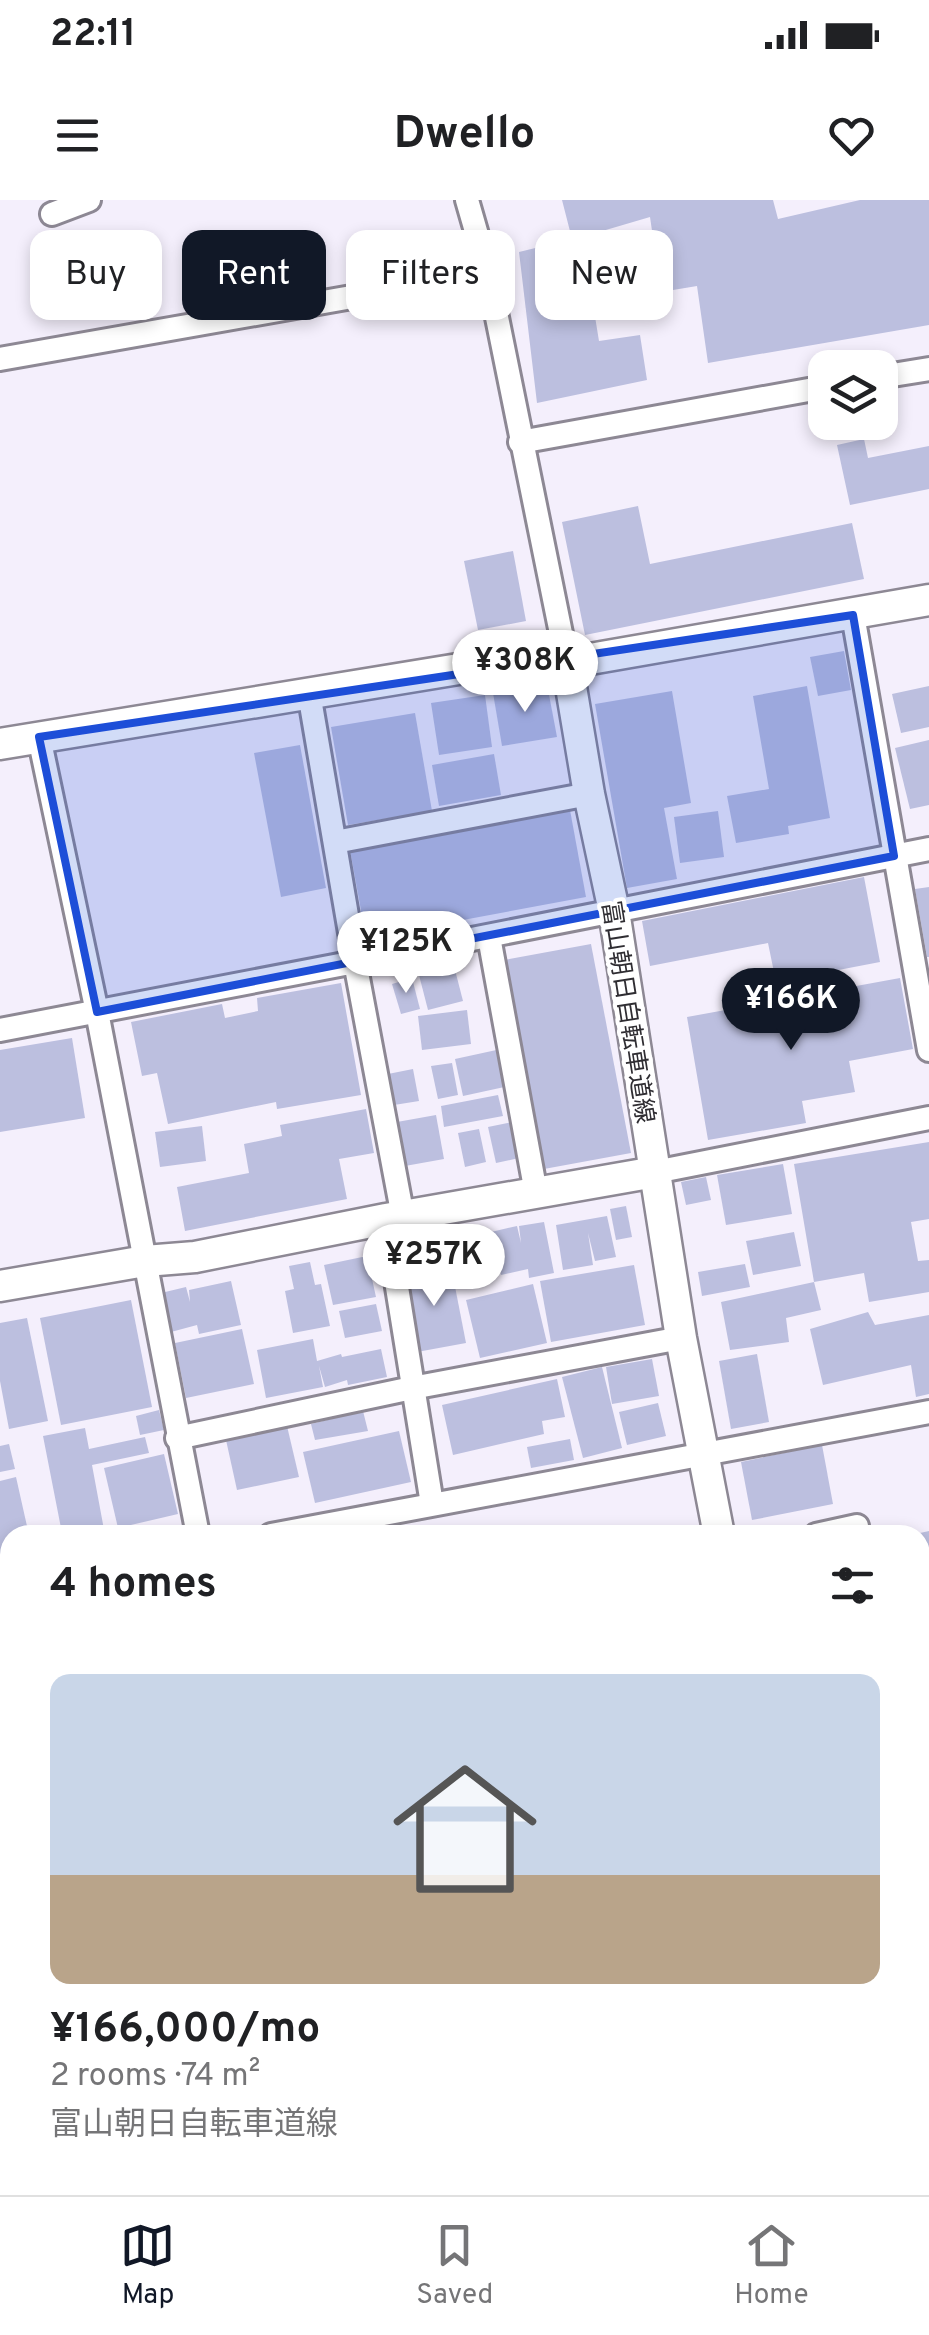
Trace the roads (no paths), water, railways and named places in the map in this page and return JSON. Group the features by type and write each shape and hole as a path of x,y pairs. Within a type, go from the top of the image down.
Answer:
{"street":[{"path":"52,214 89,200"},
{"name":"富山朝日自転車道線","path":"467,200 476,230"},
{"path":"0,359 346,298"},
{"name":"富山朝日自転車道線","path":"497,320 614,912 681,1338 717,1525"},
{"path":"898,374 929,368"},
{"path":"520,442 808,390"},
{"path":"0,744 532,657 567,663 929,600"},
{"path":"853,616 929,1050"},
{"path":"309,693 395,1218 412,1388 432,1504"},
{"path":"39,738 98,1012 196,1525"},
{"path":"335,842 589,794"},
{"path":"0,1030 929,849"},
{"path":"490,937 536,1193"},
{"path":"0,1286 144,1261 195,1257 929,1118"},
{"path":"177,1438 412,1388 681,1338"},
{"path":"323,1525 929,1412"}]}
